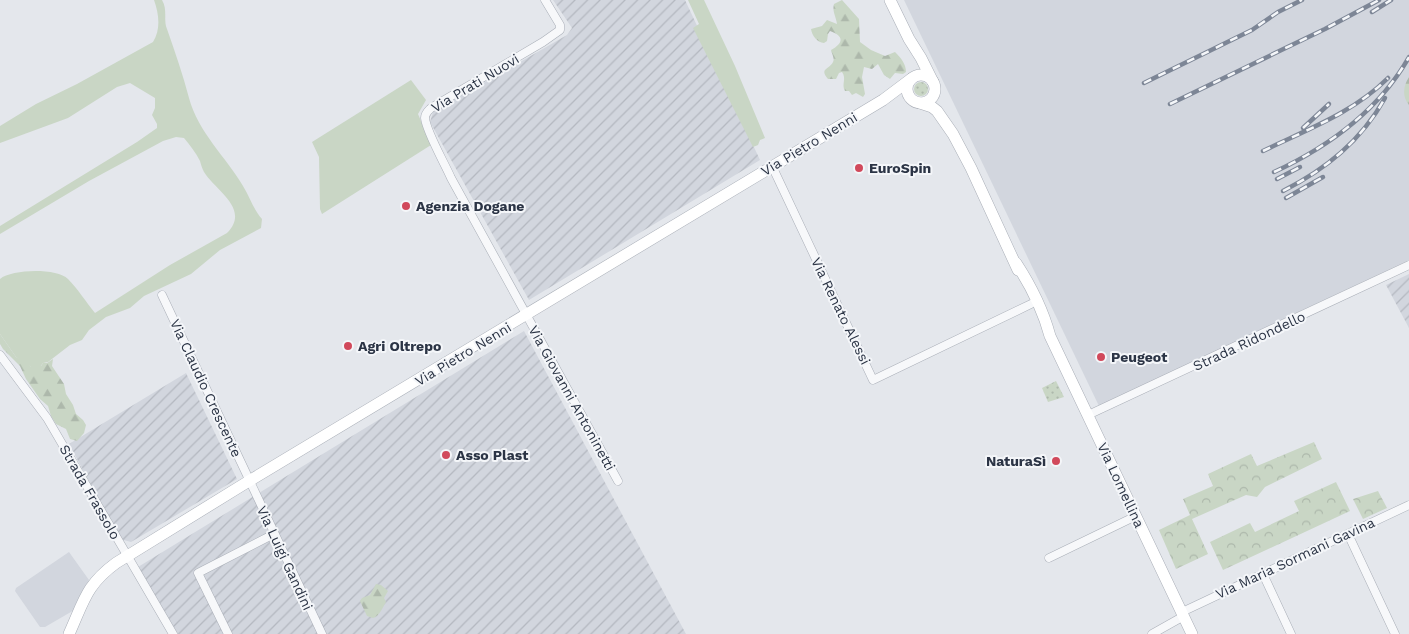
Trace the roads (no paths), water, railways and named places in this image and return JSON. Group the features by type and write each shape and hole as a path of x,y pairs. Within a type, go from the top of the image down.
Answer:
{"street":[{"name":"Via Prati Nuovi","path":"527,315 451,178 425,118 426,113 431,108 560,30 560,25 545,0"},
{"name":"Via Lomellina","path":"890,0 909,39 921,58 939,101 953,121 971,168"},
{"name":"Via Lomellina","path":"909,39 916,63 912,78 908,83 907,92 916,102 932,107 942,116 971,168 1016,263 1031,288 1044,316 1050,336"},
{"path":"912,78 926,76 934,86 930,100 916,102"},
{"name":"Via Pietro Nenni","path":"70,634 88,590 107,570 249,482 883,100 912,78"},
{"name":"Via Pietro Nenni","path":"883,100 897,98 916,102"},
{"name":"Via Renato Alessi","path":"772,166 873,380 1031,304"},
{"name":"Via Lomellina","path":"1016,263 1021,283 1038,318 1050,336 1192,634"},
{"name":"Strada Ridondello","path":"1088,415 1409,266"},
{"name":"Via Claudio Crescente","path":"162,295 249,482"},
{"name":"Via Giovanni Antoninetti","path":"527,315 618,481"},
{"name":"Strada Frassolo","path":"0,355 47,418 173,634"},
{"name":"Via Luigi Gandini","path":"249,482 322,634"},
{"name":"Via Maria Sormani Gavina","path":"1152,634 1183,614 1409,505"},
{"path":"1050,558 1136,516"},
{"path":"228,634 198,574 274,534"},
{"path":"1348,534 1395,634"},
{"path":"1263,574 1291,634"}],"railway":[{"path":"1144,83 1252,30 1278,12 1302,0"},
{"path":"1170,104 1325,29 1379,0"},
{"path":"1372,12 1391,0"},
{"path":"1274,172 1314,151 1350,125 1383,94 1409,57"},
{"path":"1263,151 1344,111 1360,101 1388,78"},
{"path":"1283,191 1314,173 1354,141 1385,98"},
{"path":"1303,128 1329,104"},
{"path":"1277,179 1300,167"},
{"path":"1286,198 1323,177"}],"place":[{"name":"EuroSpin","path":"859,168"},
{"name":"Agenzia Dogane","path":"406,206"},
{"name":"Agri Oltrepo","path":"348,346"},
{"name":"Peugeot","path":"1101,357"},
{"name":"Asso Plast","path":"446,455"},
{"name":"NaturaSì","path":"1056,461"}]}
